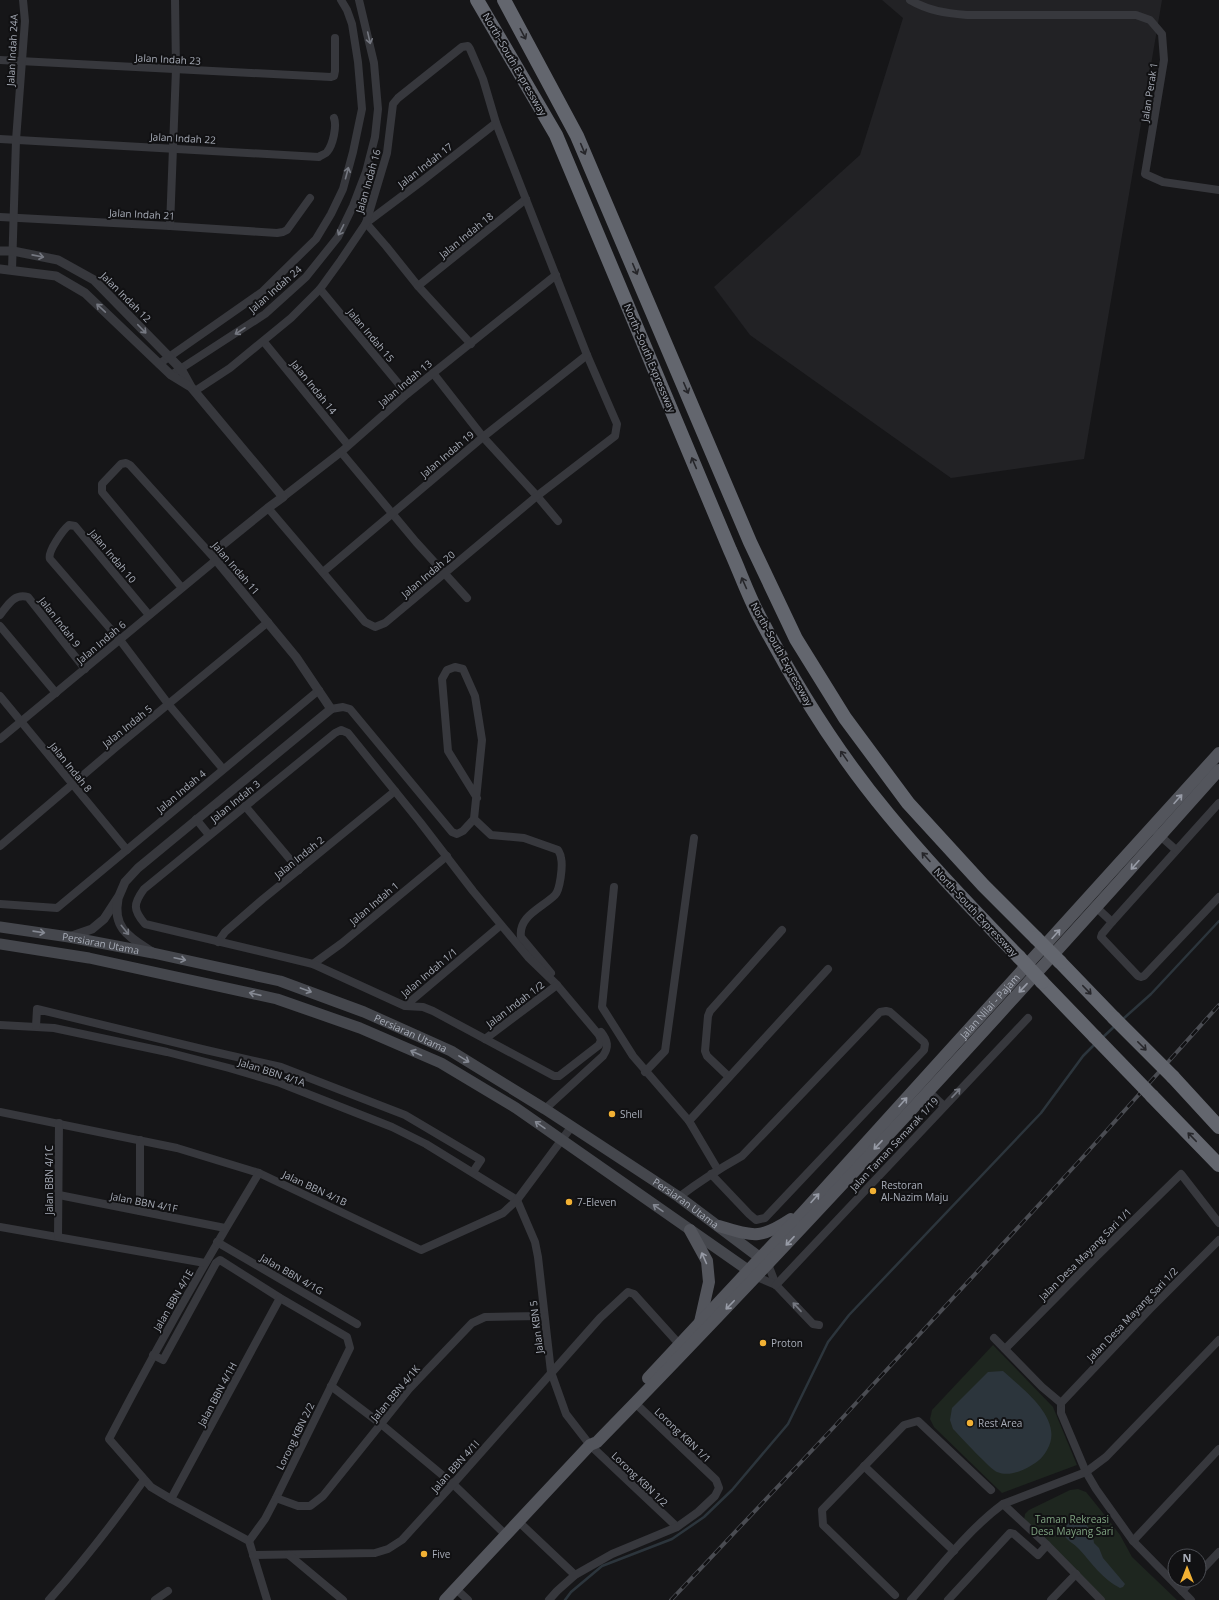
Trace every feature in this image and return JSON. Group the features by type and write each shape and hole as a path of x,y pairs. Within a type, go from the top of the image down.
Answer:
{"highway":[{"name":"North–South Expressway","path":"477,0 556,135 758,615 794,679 852,768 887,814 965,901 1219,1165"},
{"name":"North–South Expressway","path":"504,0 577,136 750,542 796,639 845,718 908,803 983,885 1173,1077 1219,1127"}],"main road":[{"name":"Jalan Nilai - Pajam","path":"764,1261 928,1091 1097,908 1219,753"},
{"name":"Jalan Nilai - Pajam","path":"764,1261 804,1211 1156,832 1219,770"},
{"name":"Persiaran Utama","path":"0,927 69,937 153,953 280,981 364,1012 451,1051 545,1109 679,1197 764,1261"},
{"name":"Persiaran Utama","path":"0,944 89,958 277,999 360,1028 441,1063 516,1108 753,1274"},
{"path":"719,1226 748,1234 762,1234 775,1229 804,1211"},
{"path":"690,1230 707,1261 708,1268 709,1282 700,1323"},
{"path":"445,1600 590,1445 597,1442 635,1403 764,1261"},
{"path":"590,1445 592,1438 700,1323 753,1274"}],"street":[{"name":"Jalan Indah 24A","path":"12,270 14,251 16,140 25,21 23,0"},
{"path":"170,226 176,69 175,0"},
{"name":"Jalan Indah 24","path":"159,364 262,292 316,239 331,214 343,189 362,109 358,62 352,24 348,10 341,0"},
{"name":"Jalan Indah 24","path":"171,375 265,314 306,277 338,237 353,206 366,172 375,137 378,109 374,63 358,0"},
{"name":"Jalan Perak 1","path":"910,0 924,8 967,15 1136,15 1150,20 1162,34 1164,60 1145,174 1163,182 1219,190"},
{"name":"Jalan Indah 23","path":"0,60 331,77 334,76 335,38"},
{"name":"Jalan Indah 16","path":"471,344 418,286 366,223 387,153 393,104 398,98 462,47 468,46 470,49 483,79 496,123"},
{"name":"Jalan Indah 22","path":"0,139 173,147 319,157 327,152 336,129 336,122 334,118"},
{"path":"496,123 587,355"},
{"name":"Jalan Indah 17","path":"366,223 496,123"},
{"name":"Jalan Indah 21","path":"0,218 283,232 287,230 310,198"},
{"name":"Jalan Indah 18","path":"418,286 526,199"},
{"path":"193,389 230,368 292,318 320,289 366,223"},
{"name":"Jalan Indah 12","path":"0,251 14,251 58,260 94,280 181,369 193,389 283,497"},
{"name":"Jalan Indah 12","path":"0,269 56,276 85,293 171,375 193,389"},
{"name":"Jalan Indah 13","path":"216,560 221,546 341,452 407,394 556,275"},
{"name":"Jalan Indah 15","path":"320,289 407,394"},
{"name":"Jalan Indah 14","path":"264,342 348,445"},
{"name":"Jalan Indah 20","path":"268,508 365,622 375,626 385,623 537,496 615,436 617,424 587,355"},
{"name":"Jalan Indah 19","path":"323,572 483,437 587,355"},
{"path":"433,373 483,437 558,521"},
{"path":"341,452 392,514 467,598"},
{"name":"Jalan Indah 11","path":"182,588 102,492 102,484 121,464 126,463 130,465 216,560 296,657 331,709"},
{"name":"Jalan Indah 10","path":"120,640 50,559 49,553 65,529 69,526 75,526 149,615"},
{"name":"Jalan Indah 6","path":"0,739 216,560"},
{"name":"Jalan Indah 9","path":"0,615 16,596 22,595 28,597 85,669"},
{"name":"Jalan Indah 5","path":"0,846 268,622"},
{"path":"0,626 56,693"},
{"path":"120,640 169,705 223,769"},
{"path":"153,953 133,939 124,930 117,919 116,908 125,882 138,868 196,819 331,709 343,707 350,709 452,832 457,834 463,831 474,820 477,798 482,740 475,696 463,669 455,667 447,670 442,679 448,751 477,798"},
{"name":"Jalan Indah 4","path":"0,904 57,908 319,690"},
{"name":"Jalan Indah 8","path":"0,696 127,850"},
{"name":"Jalan Indah 3","path":"144,889 335,733 341,730 348,733 395,790"},
{"path":"395,790 501,925 528,957 557,985 601,1040 599,1045 559,1076 554,1076 433,1011 423,1007 405,1006"},
{"name":"Jalan Indah 2","path":"218,942 225,932 395,790"},
{"path":"1219,803 1112,922 1102,934 1102,941 1138,976 1142,977 1219,897"},
{"path":"245,806 299,870"},
{"path":"196,819 209,836"},
{"path":"474,820 491,835 524,838 558,850 562,859 561,876 556,894 524,922 520,930 521,937 605,1037 608,1044 607,1050 603,1056 545,1109"},
{"path":"1156,832 1176,850"},
{"path":"645,1072 665,1052 694,838"},
{"name":"Jalan Indah 1","path":"313,964 342,943 447,856"},
{"path":"614,887 602,1007 645,1072 689,1121 714,1172 749,1214 756,1220 765,1218 924,1050 925,1044 890,1012 880,1012 742,1156 714,1172 679,1197"},
{"name":"Jalan Indah 1/1","path":"144,889 135,906 138,916 145,924 313,964 405,1006 501,925"},
{"path":"69,937 92,929 104,919 119,896"},
{"path":"1097,908 1112,922"},
{"path":"729,1077 707,1056 704,1051 708,1016 710,1011 782,930"},
{"path":"689,1121 828,969"},
{"name":"Jalan Indah 1/2","path":"486,1039 557,985"},
{"path":"36,1026 37,1009 281,1067 404,1115 481,1160 473,1172"},
{"name":"Jalan Taman Semarak 1/19","path":"776,1285 1028,1018"},
{"name":"Jalan BBN 4/1A","path":"0,1025 54,1028 229,1068 280,1083 392,1127 426,1144 517,1200"},
{"path":"928,1091 944,1106"},
{"path":"360,1114 365,1100"},
{"name":"Jalan BBN 4/1B","path":"0,1112 177,1148 259,1173 421,1250 503,1213 517,1200 572,1126"},
{"name":"Jalan BBN 4/1C","path":"58,1236 59,1123"},
{"path":"140,1140 140,1211"},
{"name":"Jalan BBN 4/1E","path":"144,1480 109,1439 153,1354 225,1228 259,1173"},
{"name":"Jalan Desa Mayang Sari 1/1","path":"1005,1349 1094,1258 1181,1174 1219,1223"},
{"name":"Jalan BBN 4/1F","path":"59,1195 225,1228"},
{"name":"Jalan KBN 5","path":"517,1200 536,1250 551,1372 566,1414 590,1445"},
{"path":"0,1227 206,1263"},
{"name":"Jalan Desa Mayang Sari 1/2","path":"1061,1403 1149,1310 1219,1240"},
{"name":"Jalan BBN 4/1G","path":"217,1242 357,1324"},
{"path":"153,1354 163,1360 216,1263 220,1260 280,1298"},
{"path":"764,1261 776,1285 813,1324 819,1325"},
{"path":"753,1274 776,1285"},
{"name":"Jalan BBN 4/1I","path":"253,1555 375,1553 388,1549 402,1540 600,1318 623,1295 628,1292 634,1294 680,1345"},
{"name":"Lorong KBN 2/2","path":"249,1541 265,1519 276,1498 350,1348 347,1337 280,1298"},
{"name":"Jalan BBN 4/1H","path":"171,1499 280,1298"},
{"name":"Jalan BBN 4/1K","path":"276,1498 298,1506 310,1506 323,1496 410,1388 472,1323 485,1316 544,1316"},
{"path":"994,1338 1042,1387 1061,1403 1061,1413 1086,1472 1096,1489 1133,1541 1191,1600"},
{"path":"911,1600 954,1551 992,1512 1003,1504 1086,1472 1106,1457 1219,1340"},
{"path":"331,1386 381,1424 453,1484 506,1535"},
{"name":"Lorong KBN 1/1","path":"635,1403 716,1480 719,1488 715,1496 698,1512 677,1527"},
{"path":"895,1595 823,1525 822,1510 904,1425 918,1421 991,1490"},
{"name":"Lorong KBN 1/2","path":"590,1445 677,1527"},
{"path":"1133,1541 1219,1449"},
{"path":"864,1466 954,1551"},
{"path":"49,1600 76,1570 144,1480 151,1487 171,1499 249,1541 267,1600"},
{"path":"1003,1504 1047,1545 1101,1600"},
{"path":"519,1522 575,1575"},
{"path":"549,1600 557,1590 575,1575 612,1554 677,1527"},
{"path":"948,1600 1010,1533 1014,1534 1038,1555 1047,1545"},
{"path":"1207,1565 1219,1552"},
{"path":"289,1555 343,1600"},
{"path":"1051,1600 1076,1574"},
{"path":"1182,1591 1185,1588"},
{"path":"456,1589 468,1600"},
{"path":"155,1600 168,1591"}],"shaded area":[{"path":"882,0 1162,0 1084,459 951,478 750,335 714,287 860,155 903,18"},
{"path":"1003,1371 1040,1406 1047,1417 1051,1428 1051,1439 1047,1450 1041,1459 1020,1471 1011,1474 997,1472 994,1470 953,1429 950,1420 952,1408 988,1372"},
{"path":"1070,1520 1080,1520 1086,1524 1094,1543 1099,1548 1103,1558 1125,1584 1123,1587 1120,1588 1108,1580 1077,1547 1066,1538 1063,1533 1066,1530 1067,1522"}],"green space":[{"path":"993,1345 1053,1407 1077,1465 1002,1493 934,1427 930,1419 932,1410"},
{"name":"Taman Rekreasi Desa Mayang Sari","path":"1078,1489 1086,1492 1103,1513 1120,1535 1132,1557 1177,1600 1104,1600 1024,1520 1025,1514 1029,1510 1070,1490"}],"waterway":[{"path":"1123,1019 1151,994 1219,921"},
{"path":"1102,1038 1116,1025"},
{"path":"565,1600 571,1592 602,1566 672,1539 704,1517 732,1490 788,1424 828,1342 849,1315 1041,1113 1083,1056 1095,1044"}],"railway":[{"path":"671,1600 834,1427 1083,1157 1219,1005"}],"place":[{"name":"Shell","path":"612,1114"},
{"name":"Restoran Al-Nazim Maju","path":"873,1191"},
{"name":"7-Eleven","path":"569,1202"},
{"name":"Proton","path":"763,1343"},
{"name":"Rest Area","path":"970,1423"},
{"name":"Five","path":"424,1554"}]}
